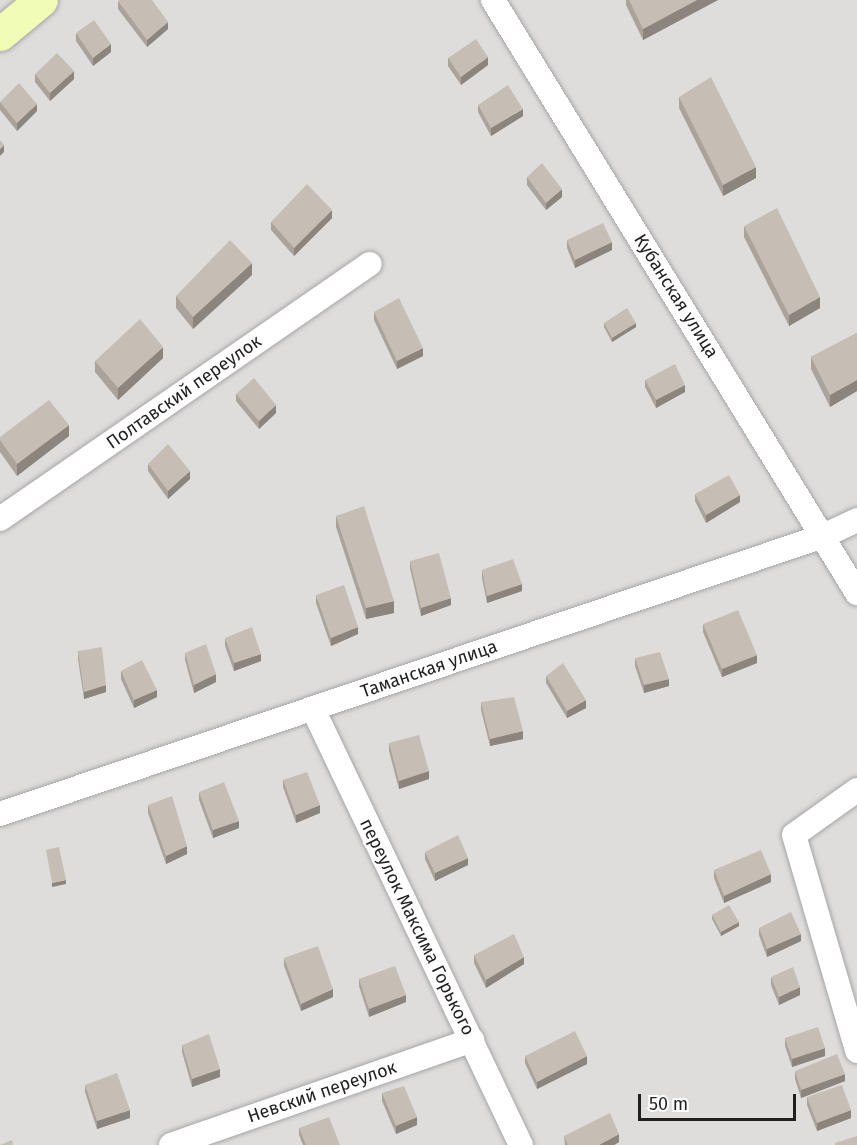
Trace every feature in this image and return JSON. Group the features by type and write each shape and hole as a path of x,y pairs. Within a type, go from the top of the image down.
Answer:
{"street":[{"path":"0,34 41,0"},
{"name":"Кубанская улица","path":"493,0 857,593"},
{"name":"Полтавский переулок","path":"0,519 369,264"},
{"name":"Таманская улица","path":"0,814 823,536 857,520"},
{"name":"переулок Максима Горького","path":"313,709 520,1145"},
{"path":"857,790 795,835 857,1051"},
{"name":"Невский переулок","path":"171,1145 472,1040"}],"shaded area":[{"path":"0,0 857,0 857,1145 0,1145"}],"building":[{"path":"119,0 152,0 168,22 147,40"},
{"path":"629,0 697,0 643,29"},
{"path":"94,20 111,44 93,58 76,33"},
{"path":"476,39 488,57 461,77 448,58"},
{"path":"57,53 74,71 50,93 35,74"},
{"path":"711,77 756,167 723,185 679,97"},
{"path":"19,83 37,104 17,123 0,102"},
{"path":"508,85 523,109 491,128 478,105"},
{"path":"542,163 562,189 546,203 527,177"},
{"path":"307,184 332,210 294,248 271,222"},
{"path":"777,208 820,297 789,315 744,226"},
{"path":"603,223 612,242 575,260 567,240"},
{"path":"230,240 252,263 193,317 176,296"},
{"path":"399,298 423,348 397,361 374,312"},
{"path":"627,308 636,323 612,338 604,323"},
{"path":"140,319 163,347 118,388 95,361"},
{"path":"857,333 857,380 830,395 811,357"},
{"path":"675,364 685,385 656,400 645,380"},
{"path":"254,378 276,405 259,421 236,394"},
{"path":"49,400 69,425 17,464 0,437"},
{"path":"168,444 190,471 168,491 148,464"},
{"path":"729,475 740,495 706,515 695,494"},
{"path":"364,506 394,601 366,608 336,516"},
{"path":"439,553 451,598 421,608 410,561"},
{"path":"513,559 522,584 487,596 482,570"},
{"path":"344,585 358,627 331,638 316,595"},
{"path":"738,610 757,655 722,669 703,624"},
{"path":"252,627 261,654 234,663 225,638"},
{"path":"206,644 216,674 194,685 185,653"},
{"path":"102,647 106,685 84,692 78,651"},
{"path":"660,652 669,679 644,685 635,658"},
{"path":"142,660 157,690 134,700 121,671"},
{"path":"563,663 586,700 567,711 546,676"},
{"path":"514,697 523,731 490,739 481,702"},
{"path":"419,735 429,771 399,781 389,743"},
{"path":"307,772 320,805 296,815 283,780"},
{"path":"224,782 239,821 213,830 199,792"},
{"path":"172,796 187,846 166,856 148,805"},
{"path":"458,835 468,858 435,873 425,852"},
{"path":"59,847 66,880 52,883 46,850"},
{"path":"761,850 771,874 724,896 714,870"},
{"path":"729,905 739,922 721,932 712,915"},
{"path":"791,912 801,934 767,949 759,928"},
{"path":"514,934 524,957 486,980 474,955"},
{"path":"318,946 333,989 301,1004 284,958"},
{"path":"395,966 406,995 369,1009 359,979"},
{"path":"793,967 800,987 779,997 771,977"},
{"path":"818,1027 825,1048 792,1059 785,1038"},
{"path":"575,1031 587,1056 537,1082 525,1056"},
{"path":"209,1034 220,1069 192,1079 182,1045"},
{"path":"837,1054 845,1074 801,1090 795,1071"},
{"path":"117,1073 130,1110 97,1121 85,1085"},
{"path":"842,1085 851,1110 817,1123 807,1097"},
{"path":"404,1086 417,1117 396,1126 382,1093"},
{"path":"610,1113 619,1134 599,1145 568,1145 564,1136"},
{"path":"329,1117 340,1145 306,1145 299,1128"},
{"path":"857,1136 857,1145 835,1145 835,1143"},
{"path":"12,1140 13,1145 0,1145"}]}
